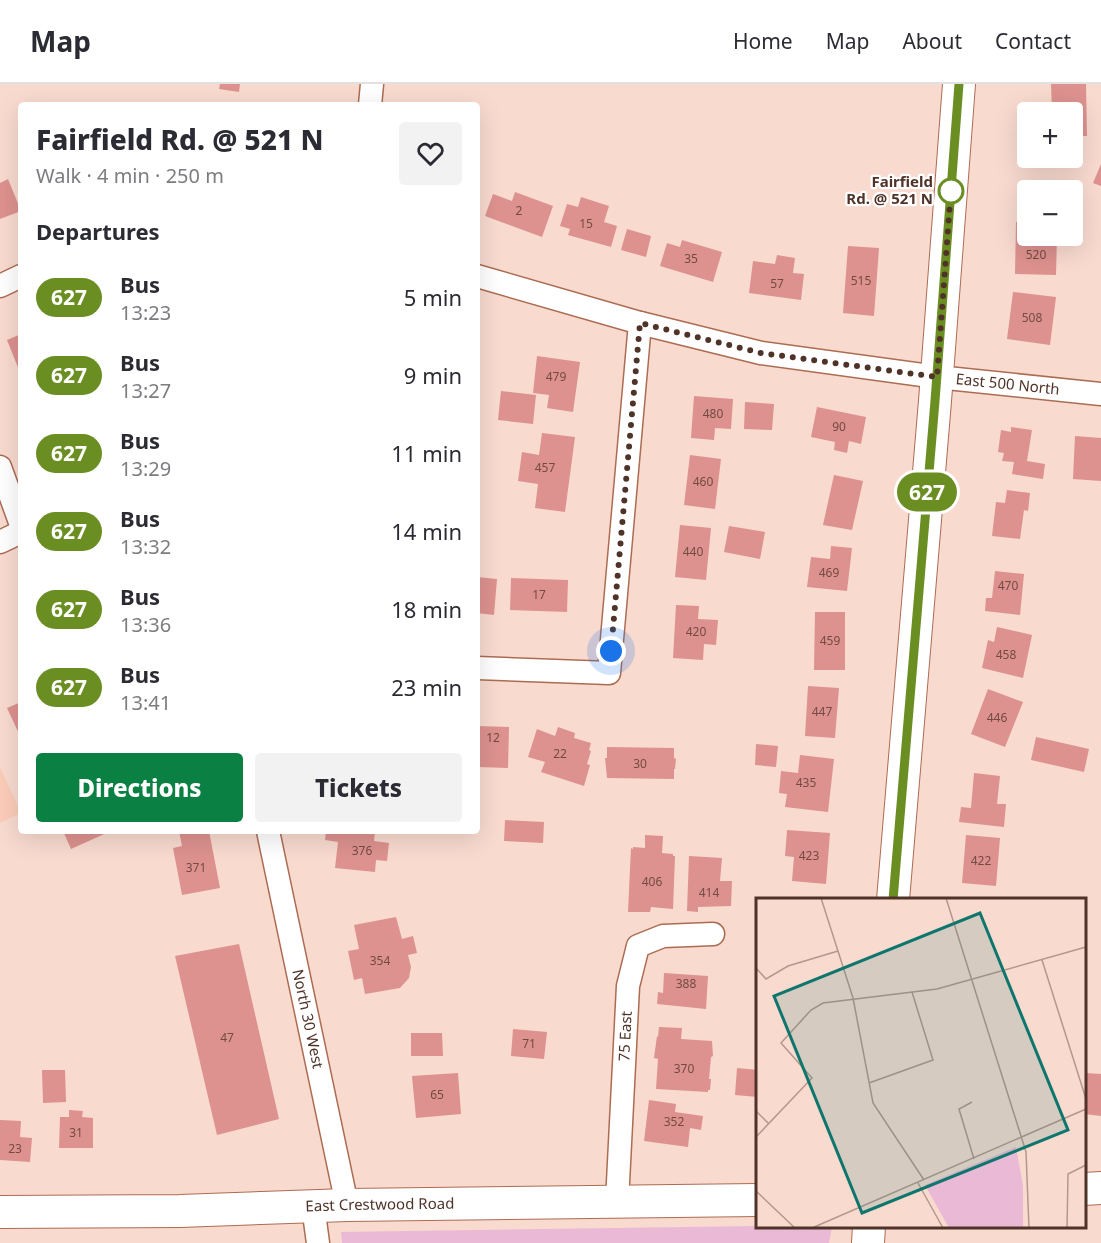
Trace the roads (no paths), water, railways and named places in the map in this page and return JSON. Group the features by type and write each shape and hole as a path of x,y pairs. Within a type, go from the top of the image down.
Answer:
{"street":[{"path":"370,102 372,84"},
{"path":"893,898 959,84"},
{"path":"0,286 18,277"},
{"name":"East 500 North","path":"485,279 640,323 761,353 937,377 1101,394"},
{"path":"480,668 609,673 640,323"},
{"path":"0,467 18,517"},
{"path":"0,542 18,533"},
{"name":"North 30 West","path":"269,834 347,1205"},
{"name":"75 East","path":"616,1202 628,986 638,946 663,936 712,934"},
{"path":"1086,1189 1101,1188"},
{"name":"East Crestwood Road","path":"0,1212 180,1211 347,1205 756,1200"},
{"path":"313,1206 318,1243"},
{"path":"868,1243 869,1228"}],"place":[{"name":"Fairfield Rd. @ 521 N","path":"951,191"}]}
